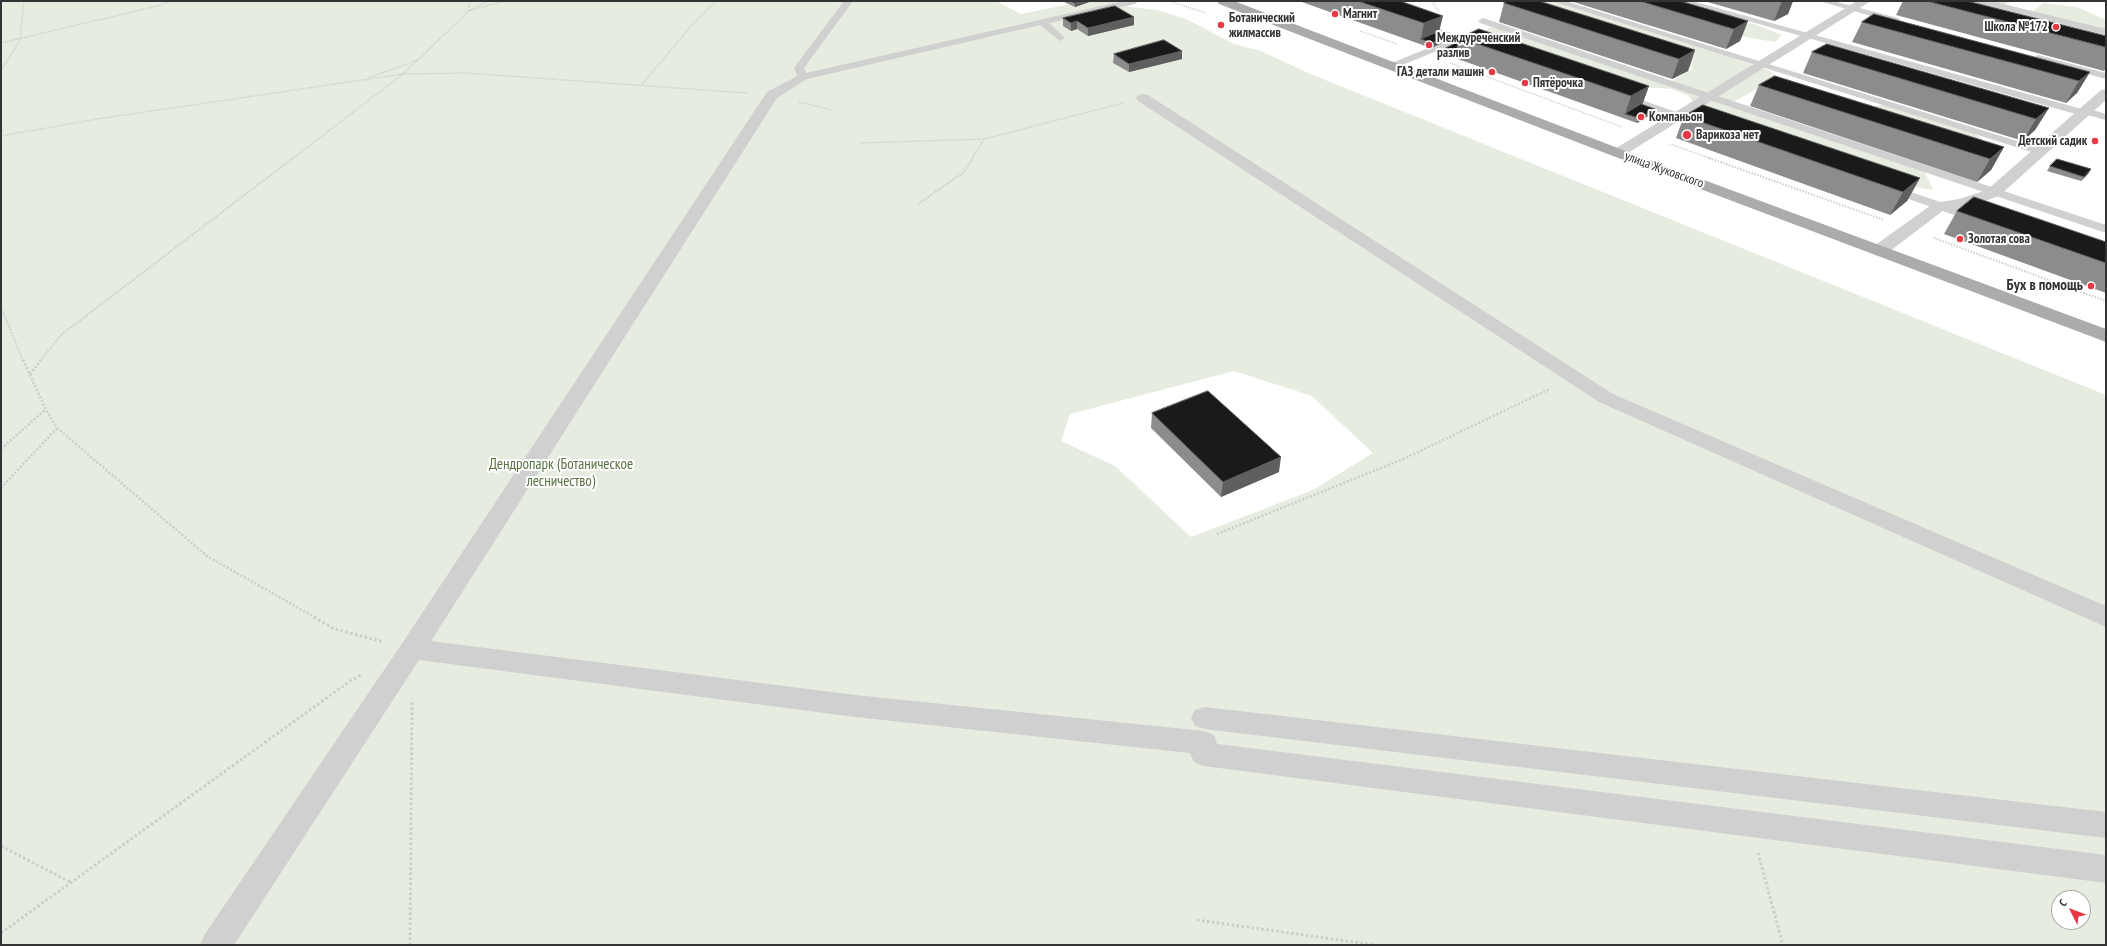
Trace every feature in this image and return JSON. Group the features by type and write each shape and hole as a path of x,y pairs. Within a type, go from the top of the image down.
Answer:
{"main road":[{"name":"улица Жуковского","path":"1223,1 1618,153 2106,336"}],"street":[{"path":"1618,153 1865,1"},
{"path":"216,945 412,650 772,95 803,77"},
{"path":"1880,250 1940,206 1961,204 1993,193 2106,93"},
{"path":"1143,98 1606,398 2106,617"},
{"path":"412,650 855,706 2106,825"},
{"path":"1204,738 1750,824 2106,869"}],"lane":[{"path":"849,1 799,68 803,77 1012,31 1042,22 1135,1"},
{"path":"1556,1 2039,151"},
{"path":"1682,1 2106,117"},
{"path":"1823,1 1906,23"},
{"path":"1980,1 2106,32"},
{"path":"1409,21 1488,50"},
{"path":"1483,21 1993,193 2011,197 2106,229"},
{"path":"1042,22 1060,38"},
{"path":"1392,66 1459,39"},
{"path":"2026,55 2106,76"},
{"path":"1612,93 1701,124"},
{"path":"1880,186 1986,222"}],"path":[{"path":"1,71 20,40 24,1"},
{"path":"1,43 20,40 157,6 171,1"},
{"path":"469,1 469,11"},
{"path":"30,374 61,335 403,74 469,11 488,1"},
{"path":"469,11 504,1"},
{"path":"642,84 693,24 716,1"},
{"path":"1169,1 1204,12"},
{"path":"1358,30 1646,136 1910,229 2106,301"},
{"path":"364,80 419,59"},
{"path":"1,136 98,119 403,74 466,73 642,84 772,95 832,110"},
{"path":"860,143 984,139 1143,98"},
{"path":"918,204 964,172 984,139"},
{"path":"1,307 17,348 46,410 57,428 207,556 334,629 412,650"},
{"path":"1216,534 1401,460 1574,377"},
{"path":"1,449 46,410"},
{"path":"1,488 57,428"},
{"path":"1,933 350,681 363,674"},
{"path":"410,945 412,697"},
{"path":"1750,824 1783,945"},
{"path":"1,846 70,882"},
{"path":"1197,920 1375,945"}],"green space":[{"name":"Дендропарк (Ботаническое лесничество)","path":"1,1 996,1 1021,14 1086,1 1111,1 1130,7 1157,10 1186,19 1234,44 1261,51 1308,73 2106,395 2106,945 1,945","holes":["1234,371 1312,396 1373,453 1313,490 1191,537 1115,466 1061,441 1070,414"]},
{"path":"1509,1 1566,1 1721,50 1739,60 1770,71 1779,79 1857,112 1884,104 1971,129 1987,144 1929,145 1757,89 1730,104 1924,170 1933,190 1863,178 1705,123 1689,96 1672,89 1589,83 1469,42 1489,28 1498,26 1669,83 1693,68 1521,13 1503,5"},
{"name":"Школа №172","path":"1896,1 2012,1 1997,9 2028,15 2043,3 2077,7 2106,20 2106,53"},
{"path":"1733,23 1754,24 1782,35 1775,42 1733,35"}],"building":[{"path":"1358,1 1400,1 1443,16 1424,23"},
{"path":"1508,1 1539,1 1695,50 1679,59 1504,3"},
{"path":"1640,1 1680,1 1748,21 1734,29"},
{"path":"1927,1 1967,1 2106,36 2106,47"},
{"path":"1115,6 1134,17 1088,28 1077,21 1071,23 1063,18"},
{"path":"1874,14 2090,72 2079,81 1862,22"},
{"path":"1479,29 1649,86 1631,96 1460,38"},
{"path":"1438,32 1449,36 1432,43 1421,39"},
{"path":"1164,40 1182,51 1129,64 1114,54"},
{"path":"1458,42 1456,53 1444,49"},
{"path":"1827,44 2049,108 2036,119 1812,52"},
{"path":"1775,76 2004,147 1990,159 1759,85"},
{"path":"1641,104 1655,109 1639,118 1625,114"},
{"path":"1703,105 1920,178 1903,192 1684,116"},
{"path":"2057,159 2091,169 2084,177 2050,166"},
{"path":"1974,197 2106,242 2106,263 1957,211"},
{"path":"1208,391 1281,457 1223,482 1152,413"}],"place":[{"name":"Магнит","path":"1335,14"},
{"name":"Ботанический жилмассив","path":"1221,25"},
{"name":"Школа №172","path":"2056,27"},
{"name":"Междуреченский разлив","path":"1429,45"},
{"name":"ГАЗ детали машин","path":"1492,72"},
{"name":"Пятёрочка","path":"1525,83"},
{"name":"Компаньон","path":"1641,117"},
{"name":"Варикоза нет","path":"1687,135"},
{"name":"Детский садик","path":"2095,141"},
{"name":"Золотая сова","path":"1960,239"},
{"name":"Бух в помощь","path":"2091,286"}]}
